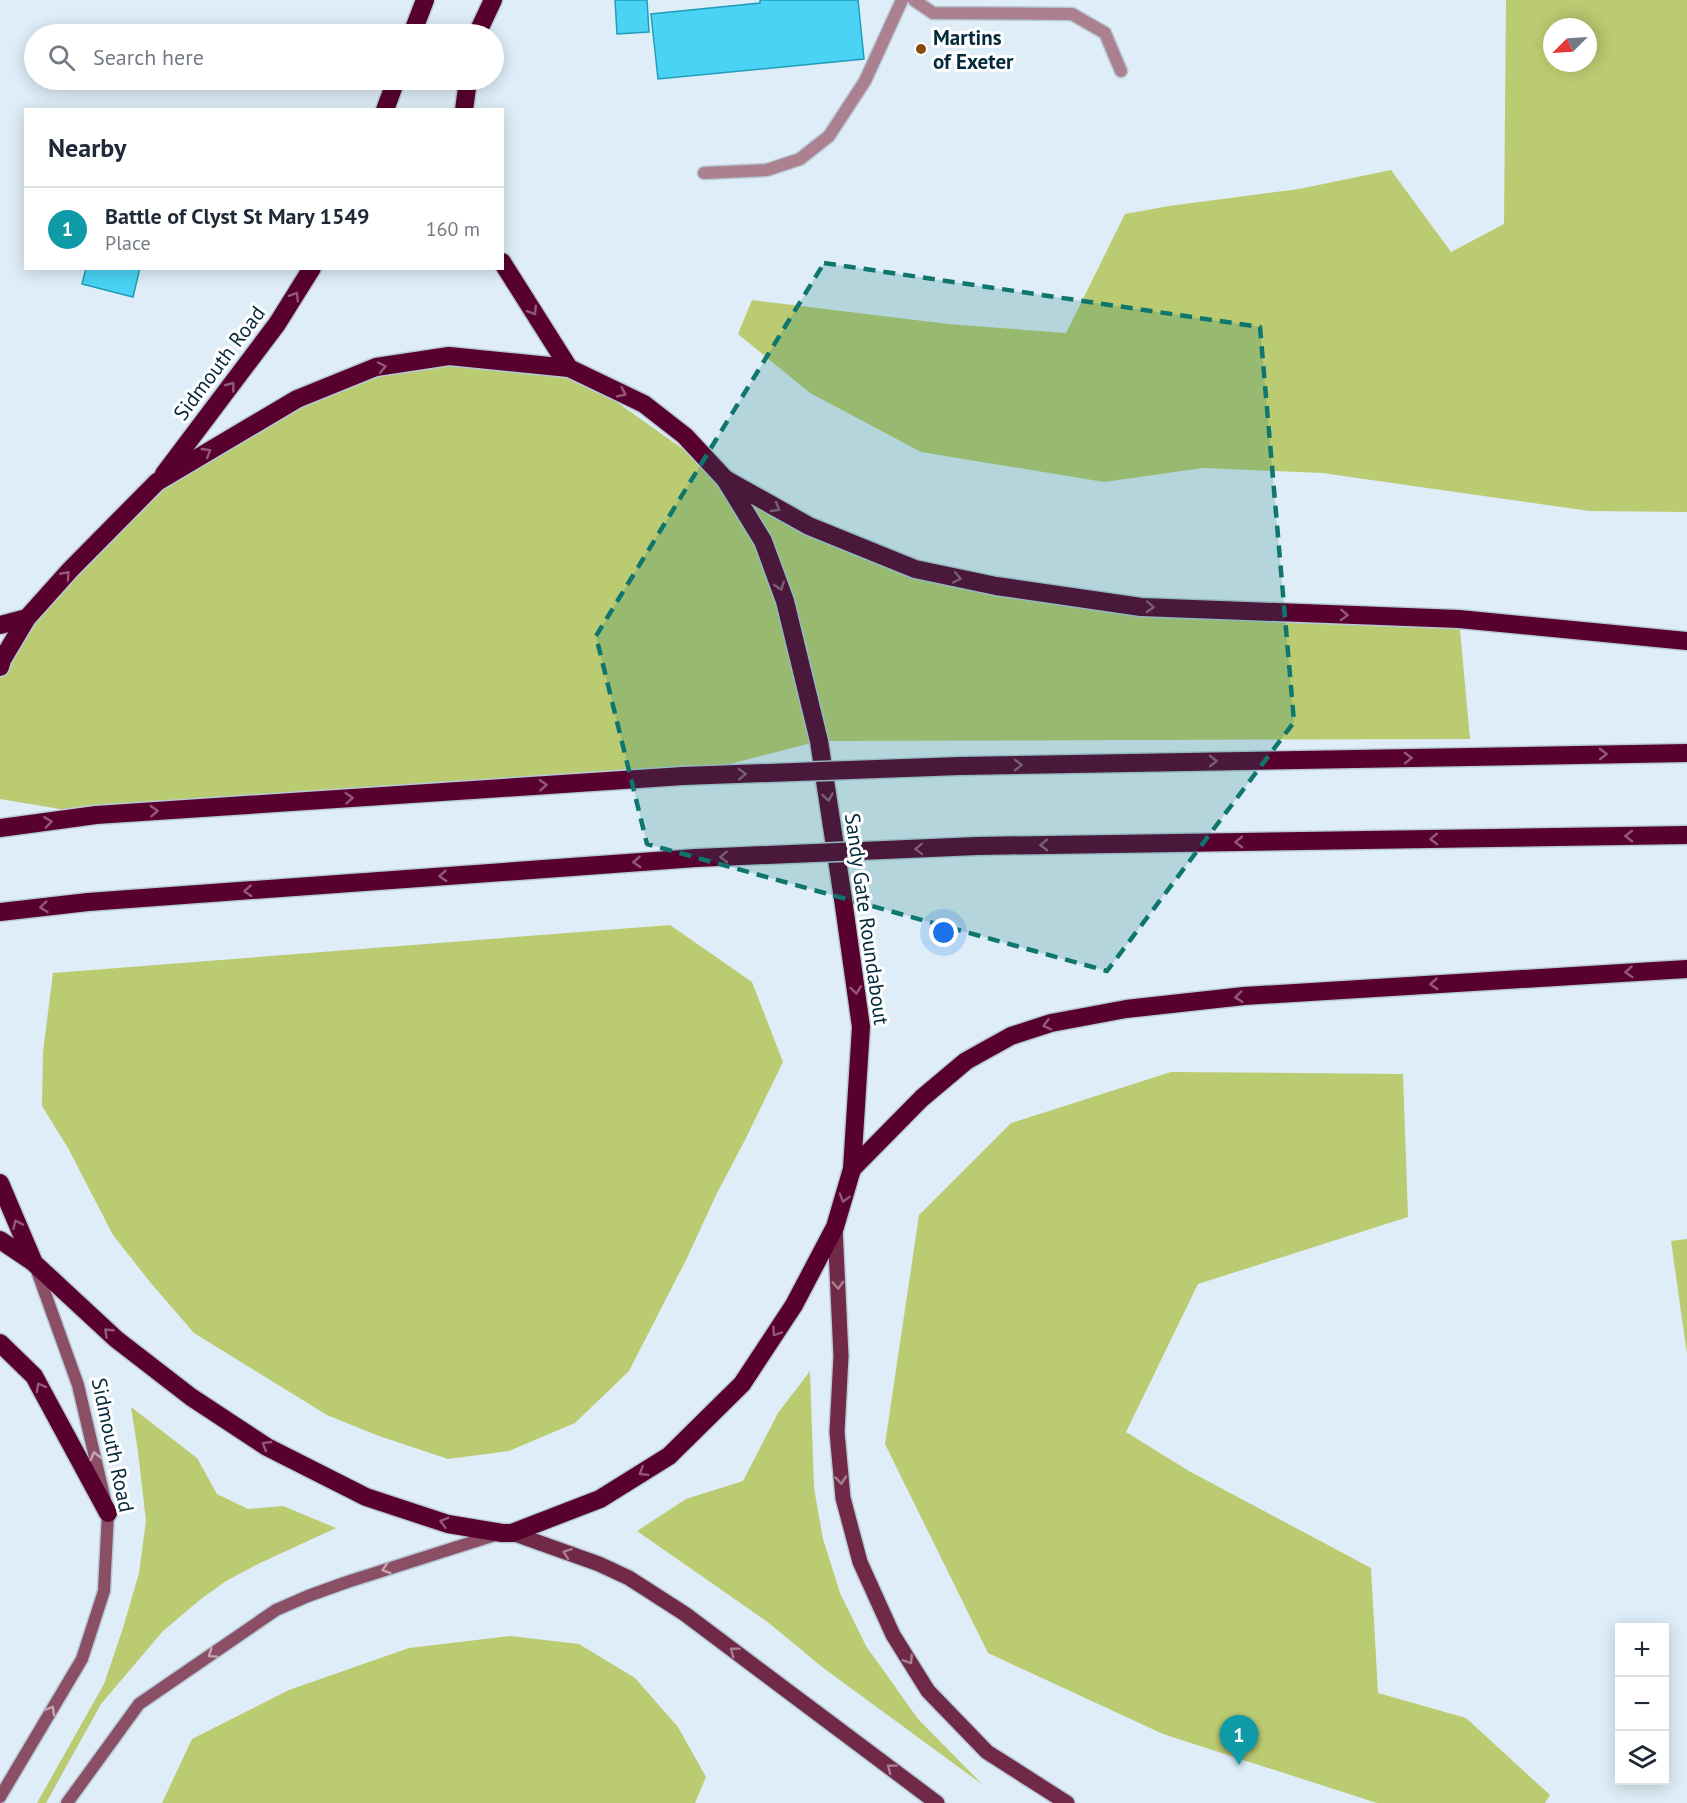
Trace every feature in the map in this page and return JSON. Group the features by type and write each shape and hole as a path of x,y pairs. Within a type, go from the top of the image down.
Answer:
{"highway":[{"path":"416,24 425,0"},
{"path":"482,24 493,0"},
{"path":"386,108 392,90"},
{"path":"464,108 467,90"},
{"path":"504,265 569,368"},
{"name":"Sidmouth Road","path":"157,482 277,324 311,270"},
{"name":"Sandy Gate Roundabout","path":"0,667 27,618 70,570 157,482 297,399 376,367 449,356 569,368 644,404 685,435 725,479 763,541 785,601 819,741 861,1027 852,1169 835,1227 794,1305 742,1384 669,1456 600,1499 507,1533"},
{"path":"725,479 809,526 915,569 996,586 1141,607 1459,619 1687,641"},
{"path":"0,625 27,618"},
{"path":"0,828 96,815 683,776 960,766 1687,753"},
{"path":"0,912 88,902 696,858 977,846 1687,835"},
{"path":"852,1169 922,1098 966,1061 1011,1036 1051,1023 1126,1009 1244,996 1687,969"},
{"path":"0,1184 34,1263"},
{"path":"0,1240 34,1263 116,1339 191,1397 267,1447 366,1497 448,1524 507,1533"},
{"path":"0,1343 34,1376 108,1512"}],"main road":[{"path":"835,1227 841,1356 837,1432 843,1498 860,1562 892,1635 928,1691 987,1752 1067,1803"},
{"name":"Sidmouth Road","path":"0,1797 82,1659 104,1591 108,1512 78,1385 34,1263"},
{"path":"67,1803 139,1704 276,1610 347,1582 507,1533 599,1564 629,1578 685,1614 938,1803"}],"lane":[{"path":"704,173 767,170 800,159 829,136 865,81 902,0"},
{"path":"914,0 933,13 1072,14 1105,33 1121,71"}],"highlighted area":[{"path":"824,263 1260,327 1294,722 1107,971 647,844 596,636"}],"green space":[{"path":"1506,0 1687,0 1687,512 1590,511 1322,473 1203,468 1104,482 921,452 810,393 738,334 752,300 948,324 1066,333 1125,214 1299,189 1391,170 1451,252 1504,224"},
{"path":"449,356 569,368 725,479 809,526 996,586 1459,619 1470,739 819,741 683,776 96,815 0,799 0,667 2,660 157,482 297,399"},
{"path":"670,925 752,982 783,1062 629,1371 575,1423 509,1451 448,1459 379,1436 327,1415 194,1333 113,1235 68,1148 42,1106 43,1052 53,973"},
{"path":"1171,1072 1403,1074 1408,1217 1198,1284 1126,1432 1189,1471 1371,1568 1378,1693 1466,1718 1550,1795 1545,1803 1377,1803 1163,1734 988,1653 885,1444 919,1215 1011,1123"},
{"path":"1687,1239 1687,1354 1671,1241"},
{"path":"810,1371 814,1488 823,1539 840,1593 866,1646 918,1719 983,1785 822,1667 769,1623 637,1531 686,1499 743,1481 778,1413"},
{"path":"131,1407 197,1458 217,1494 248,1509 283,1506 336,1528 226,1581 163,1631 101,1704 46,1803 37,1803 104,1684 139,1573 146,1521"},
{"path":"510,1636 579,1644 635,1678 678,1727 706,1777 695,1803 162,1803 192,1739 289,1690 409,1648"}],"building":[{"path":"615,0 647,0 649,32 617,34"},
{"path":"760,0 858,0 864,59 658,79 651,14 760,3"},
{"path":"86,270 140,270 133,297 82,284"}],"place":[{"name":"Martins of Exeter","path":"921,49"},
{"name":"Battle of Clyst St Mary 1549","path":"1239,1765"}]}
